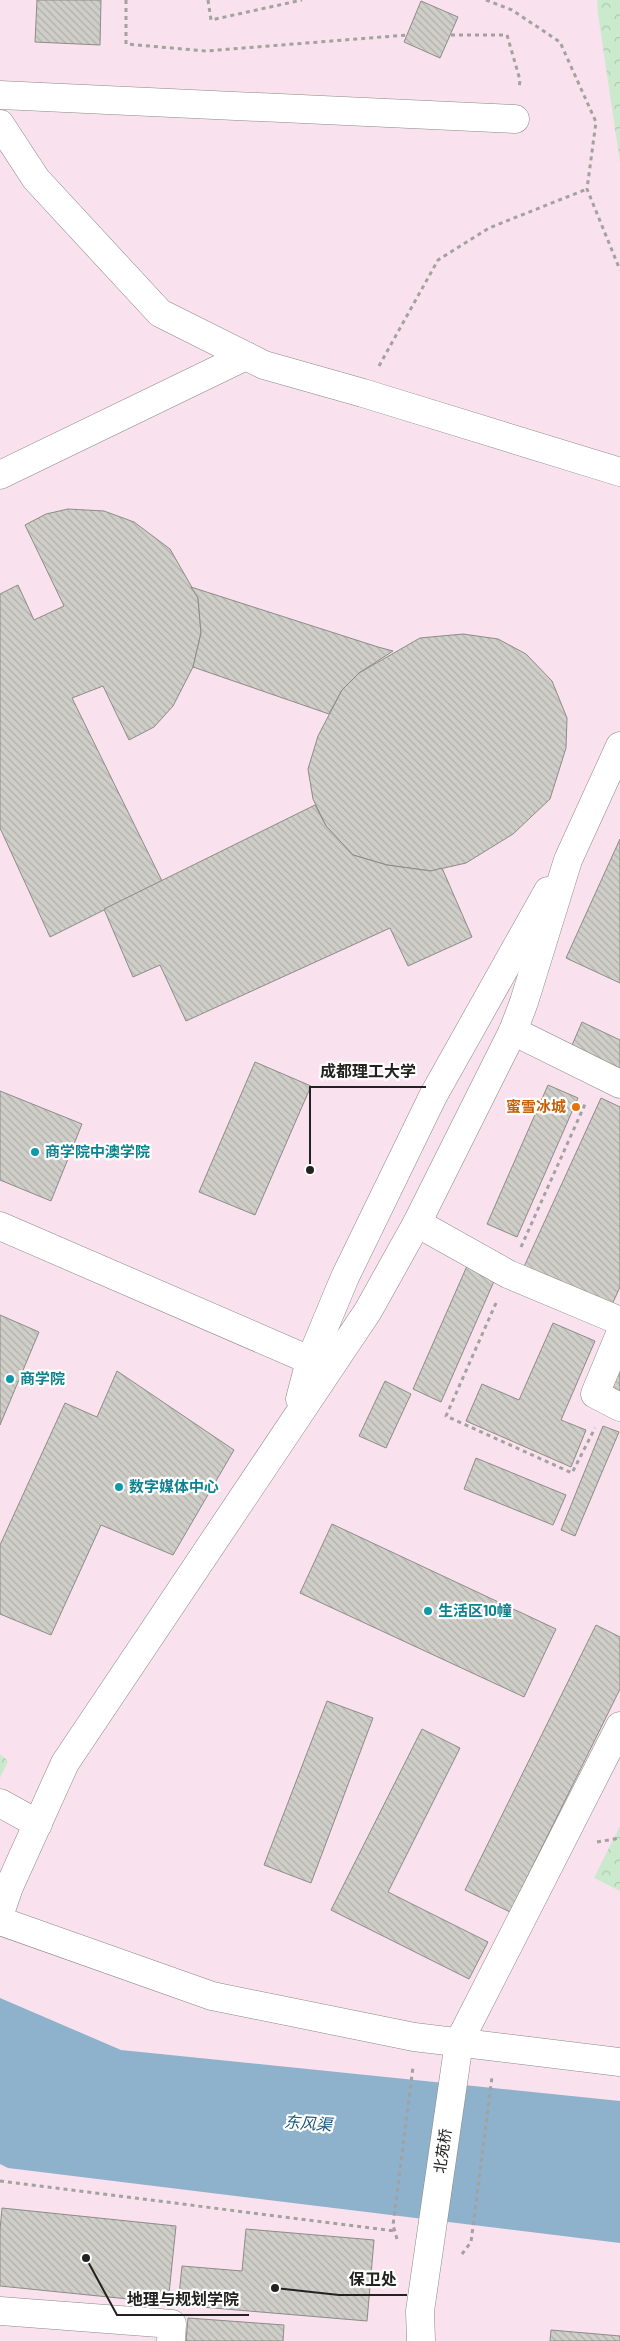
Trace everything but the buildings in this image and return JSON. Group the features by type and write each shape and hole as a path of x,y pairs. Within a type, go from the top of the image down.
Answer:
{"street":[{"path":"0,94 515,119"},
{"path":"1,127 36,179 160,313 264,365 363,393 620,472"},
{"path":"0,475 246,356"},
{"path":"320,1365 368,1311 417,1223 513,1031 524,1002 568,860 620,746"},
{"path":"0,1913 9,1887 65,1763 294,1422 320,1365 345,1277 432,1096 538,905 568,860"},
{"path":"513,1031 609,1079"},
{"path":"417,1223 508,1274 620,1321"},
{"path":"0,1226 320,1365"},
{"path":"620,1334 595,1394 620,1407"},
{"name":"北苑桥","path":"421,2341 420,2311 457,2055 620,1726"},
{"path":"0,1804 38,1824"},
{"path":"0,1921 212,1996 414,2037 457,2055 620,2062"},
{"path":"0,2311 172,2324 171,2341"}],"path":[{"path":"126,0 126,44 206,51 407,35"},
{"path":"208,0 211,20 302,0"},
{"path":"486,0 512,10 560,42 596,122 587,189 620,270"},
{"path":"451,35 507,36 520,80 515,119"},
{"path":"363,393 438,260 488,228 587,189"},
{"path":"595,1394 595,1431 572,1473 446,1416 508,1274 609,1079"},
{"path":"393,2226 414,2065"},
{"path":"471,2242 492,2076"},
{"path":"0,2181 394,2231"}],"shaded area":[{"path":"0,0 620,0 620,2341 0,2341"}],"green space":[{"path":"597,0 620,0 620,162 598,14"},
{"path":"0,1754 8,1761 0,1778"},
{"path":"620,1826 620,1891 594,1878"}],"water":[{"name":"东风渠","path":"0,1998 121,2050 620,2101 620,2243 8,2168 0,2164"}],"place":[{"name":"蜜雪冰城","path":"576,1107"},
{"name":"商学院中澳学院","path":"35,1152"},
{"name":"成都理工大学","path":"310,1170"},
{"name":"商学院","path":"10,1379"},
{"name":"数字媒体中心","path":"119,1487"},
{"name":"生活区10幢","path":"428,1611"},
{"name":"地理与规划学院","path":"86,2258"},
{"name":"保卫处","path":"275,2288"}]}
